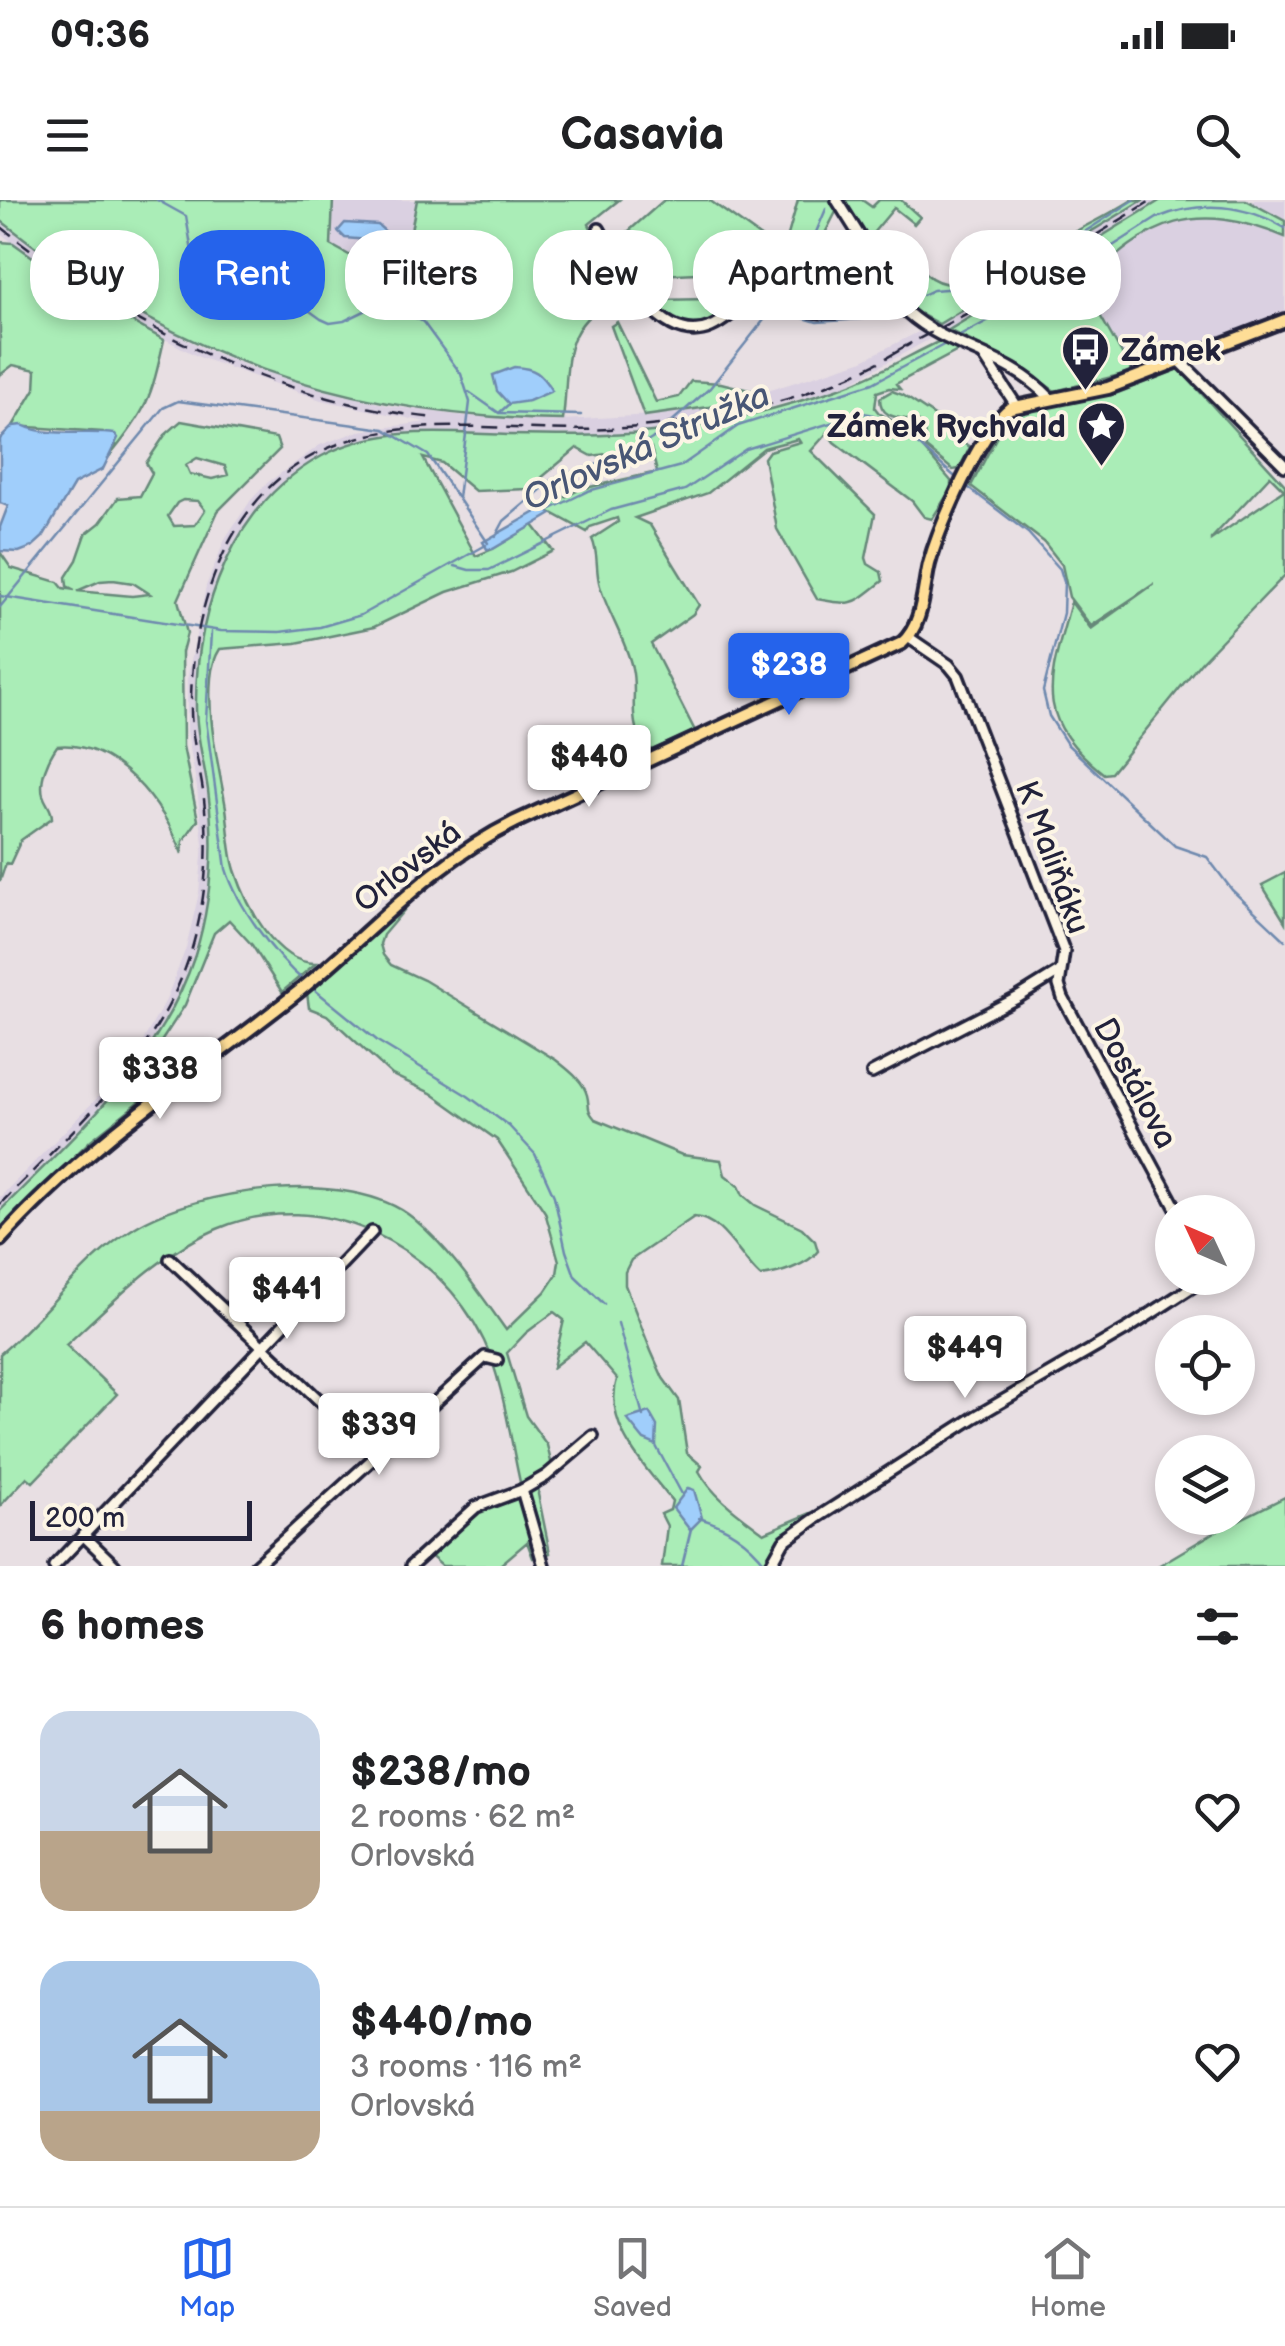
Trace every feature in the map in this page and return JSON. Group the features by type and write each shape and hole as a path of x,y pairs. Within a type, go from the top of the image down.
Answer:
{"main road":[{"path":"908,637 920,609 937,540 994,423 1016,405 1108,388 1285,320"},
{"name":"Orlovská","path":"0,1240 89,1150 307,984 429,875 488,835 885,652 908,637"}],"street":[{"path":"837,200 855,230"},
{"path":"599,228 640,297 666,321 683,331 714,327 724,320"},
{"path":"916,320 1010,365 1050,398"},
{"path":"982,354 1016,405"},
{"path":"1180,361 1285,466"},
{"name":"K Maliňáku","path":"872,1072 1017,998 1059,972 1064,952 958,676 949,665 908,637"},
{"name":"Dostálova","path":"1059,972 1063,998 1169,1195"},
{"path":"54,1566 372,1232"},
{"path":"170,1259 376,1454"},
{"path":"770,1566 784,1540 814,1520 975,1417 1180,1295"},
{"path":"256,1566 485,1357 497,1360"},
{"path":"410,1566 476,1507 522,1490 546,1476 593,1436"},
{"path":"522,1490 544,1566"},
{"path":"83,1536 114,1566"}],"shaded area":[{"path":"333,200 417,200 412,230 345,230 345,253 331,245"},
{"path":"1143,200 1161,200 1113,230 1095,230"},
{"path":"1245,200 1285,200 1285,221 1268,212"},
{"path":"1192,216 1238,218 1285,237 1285,312 1245,331 1132,372 1102,320 1121,320 1121,250 1163,225"},
{"path":"0,220 30,243 30,255 0,233"},
{"path":"949,316 949,320 965,320 840,388 756,411 654,432 563,436 410,433 325,455 288,478 259,506 235,542 215,589 201,652 196,709 211,816 212,866 203,924 186,979 162,1029 129,1078 0,1211 0,1197 104,1091 139,1048 166,1000 186,948 199,893 203,844 187,731 187,680 206,586 226,537 267,483 320,445 359,431 426,422 321,400 199,357 129,320 149,320 250,367 324,390 390,406 465,416 563,420 652,415 755,395 861,361"}],"green space":[{"path":"0,200 333,200 331,245 345,253 345,320 513,320 513,230 411,230 417,200 619,200 589,224 592,230 533,230 533,320 585,320 571,347 563,420 407,407 264,370 153,320 159,320 159,230 30,230 30,242 0,220"},
{"path":"664,200 709,200 751,230 693,230 693,273 673,274 673,230 630,230"},
{"path":"798,200 832,200 838,208 827,230 790,230"},
{"path":"843,200 862,200 872,207 879,200 901,200 920,217 914,224 894,208 876,230 862,230"},
{"path":"1132,200 1143,200 1094,230 1078,230"},
{"path":"1161,200 1246,200 1285,221 1285,237 1225,220 1175,223 1152,232 1121,252 1121,230 1112,230"},
{"path":"0,242 13,243 30,255 30,320 128,320 164,340 146,404 131,428 108,458 117,446 103,432 13,426 35,389 36,370 13,365 0,375"},
{"path":"929,276 949,284 949,318 939,324 929,319"},
{"path":"693,299 693,320 714,320 699,327 685,327 673,319 673,300"},
{"path":"965,320 1103,320 1132,372 1055,391 1012,362 949,330"},
{"path":"617,322 656,402 679,397 691,381 721,383 765,394 716,406 644,416 611,326"},
{"path":"940,341 963,348 896,384 900,389 877,392 875,408 914,433 951,481 951,489 932,519 924,517 912,501 834,442 829,435 836,428 811,451 875,514 866,558 868,564 881,572 883,581 859,599 847,603 817,599 777,529 764,458 769,451 800,442 798,439 764,448 708,493 635,518 650,525 699,605 693,614 651,644 695,731 652,750 643,742 635,722 632,668 600,586 592,539 618,522 617,518 590,527 587,532 543,508 581,489 657,472 651,448 592,456 577,448 528,489 475,491 442,463 423,458 476,556 533,525 553,551 511,572 447,592 374,627 296,643 220,649 212,670 211,711 235,870 255,915 275,943 301,961 316,963 282,992 252,945 229,920 214,933 185,1005 142,1071 144,1098 91,1140 0,1229 0,1211 113,1094 180,994 205,914 211,853 208,790 196,717 203,634 225,563 265,502 291,477 344,446 390,435 616,435 722,421 850,384"},
{"path":"1179,369 1285,485 1285,575 1201,662 1111,773 1104,774 1080,753 1056,714 1052,696 1057,654 1071,602 1091,629 1154,584 1091,626 1069,597 1062,565 1044,542 971,486 1006,419 1024,409 1115,394","holes":["1270,476 1284,490 1211,540"]},
{"path":"892,391 942,421 954,437 970,447 959,469 953,470 926,448 919,422 884,411 880,398"},
{"path":"181,421 276,438 280,449 218,511 178,600 187,633 182,652 183,746 198,820 183,841 182,854 163,816 135,779 99,753 57,746 42,782 52,818 21,840 0,881 0,552 11,568 75,590 67,586 66,577 86,534 100,523 118,498 140,496 152,473 146,463 165,435","holes":["197,458 225,466 228,475 212,479 190,474 186,465","198,501 205,510 195,525 174,526 168,516 177,503","100,581 133,583 150,594 77,591"]},
{"path":"1285,873 1285,922 1262,885"},
{"path":"422,889 383,935 380,944 391,965 424,980 556,1060 582,1084 595,1119 682,1155 721,1160 725,1175 739,1186 743,1195 802,1228 815,1241 818,1251 807,1261 760,1276 722,1231 694,1217 631,1260 625,1272 625,1285 651,1351 679,1400 687,1453 702,1466 699,1471 712,1489 764,1533 825,1507 782,1534 782,1555 776,1566 726,1566 719,1561 712,1566 662,1566 667,1526 661,1514 670,1510 672,1501 629,1444 616,1413 617,1379 585,1342 553,1367 564,1320 554,1312 507,1353 526,1416 547,1445 552,1466 542,1471 538,1494 550,1553 533,1558 527,1542 499,1566 442,1566 427,1553 474,1510 510,1495 520,1482 491,1357 463,1307 437,1276 406,1251 372,1232 335,1220 296,1214 256,1217 195,1239 137,1281 66,1345 117,1394 33,1482 27,1477 0,1506 0,1354 115,1241 162,1214 196,1202 274,1189 352,1192 386,1202 427,1230 506,1330 545,1292 557,1274 559,1261 545,1212 497,1140 431,1093 392,1075 327,1015 309,1008 307,993"},
{"path":"1285,1497 1285,1566 1158,1566 1210,1535 1255,1535 1255,1512"}],"water":[{"path":"345,223 378,225 384,230 345,230 345,238 338,231"},
{"path":"514,367 537,373 552,391 509,404 497,391 493,375"},
{"path":"13,426 55,433 115,434 118,438 103,469 74,484 43,537 19,552 0,551 0,527 8,506 0,503 0,439"},
{"path":"543,508 552,514 487,549 483,542"},
{"path":"649,1412 657,1426 656,1445 644,1440 627,1419"},
{"path":"688,1488 694,1490 702,1518 690,1530 673,1508"}],"waterway":[{"path":"157,200 186,216 192,252 214,256 275,247 297,253 306,260 298,293 303,306 321,319 330,323 344,321 375,306 395,307 423,322 461,374 470,402 458,498 488,543"},
{"path":"929,292 1016,276 1134,200"},
{"name":"Orlovská Stružka","path":"956,338 1173,212 1222,207 1254,214 1285,228"},
{"path":"817,230 826,209"},
{"path":"496,536 504,521 556,477 622,457 652,439 710,388 764,320"},
{"path":"810,320 846,320"},
{"name":"Orlovská Stružka","path":"545,512 588,491 681,466 738,426 873,383 949,342"},
{"path":"469,392 499,413 581,415"},
{"path":"0,607 163,408 178,401 384,429 428,455 457,497"},
{"path":"499,413 509,404"},
{"path":"455,566 489,570 611,510 685,490 746,449 863,413 900,430 959,480"},
{"path":"965,485 1028,533 1060,569 1064,582 1063,613 1043,691 1049,716 1067,744 1175,846 1207,857 1232,890 1285,940"},
{"name":"Orlovská Stružka","path":"0,596 221,631 280,632 320,627 361,615 486,545"},
{"path":"211,632 206,720 226,869 258,930 304,981"},
{"path":"310,986 379,1042 509,1126 535,1154 554,1196 575,1276 604,1304"},
{"path":"618,1323 643,1416"},
{"path":"656,1446 683,1496"},
{"path":"699,1518 736,1535 766,1564"},
{"path":"682,1566 691,1529"}],"railway":[{"path":"898,350 996,298 1152,200"},
{"path":"0,226 98,296 204,353 316,394 374,409 434,418"},
{"path":"0,1204 112,1087 137,1056 178,987 201,909 207,850 203,791 191,719 196,644 213,579 226,548 263,494 287,472 323,451 361,437 442,427 609,429 687,421 804,394 841,380 910,344"}],"place":[{"name":"Zámek","path":"1086,392"},
{"name":"Zámek Rychvald","path":"1101,468"}]}
